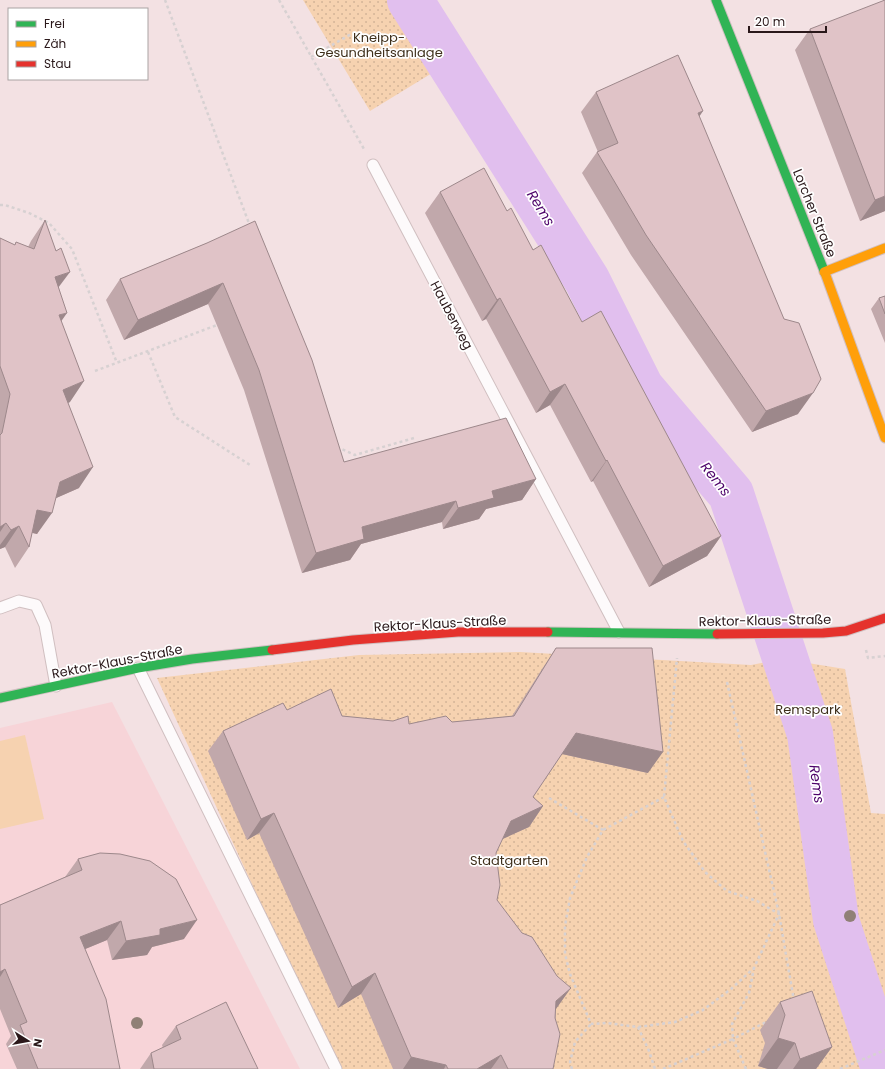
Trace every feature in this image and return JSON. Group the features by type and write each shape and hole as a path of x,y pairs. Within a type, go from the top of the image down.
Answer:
{"main road":[{"name":"Lorcher Straße","path":"716,0 824,272 885,438"},
{"path":"824,272 885,248"},
{"name":"Rektor-Klaus-Straße","path":"0,698 138,668 192,659 353,640 458,632 744,634 834,633 885,618"}],"lane":[{"name":"Hauberweg","path":"373,165 620,632"},
{"path":"0,608 18,601 36,605 45,625 56,686"},
{"path":"138,668 336,1069"}],"path":[{"path":"165,0 252,230"},
{"path":"279,0 373,165"},
{"path":"311,57 353,32"},
{"path":"0,205 29,213 49,223 72,249 117,363"},
{"path":"95,371 217,325"},
{"path":"148,352 175,417 250,466"},
{"path":"334,446 355,455 414,438"},
{"path":"680,633 664,797 683,841 705,872 727,890 757,901 779,914"},
{"path":"868,658 885,656"},
{"path":"727,682 779,914 795,1007"},
{"path":"591,1024 570,974 565,954 565,926 570,898 587,858 603,830 664,797"},
{"path":"550,798 603,830"},
{"path":"746,1069 733,1039 732,1024 749,993 754,968 779,914"},
{"path":"572,1069 570,1062 575,1042 591,1024 607,1023 638,1027 676,1022 703,1010 731,989 754,968"},
{"path":"663,1069 733,1039 775,1017"},
{"path":"638,1027 655,1069"},
{"path":"840,1069 885,1050"}],"shaded area":[{"path":"112,702 300,1069 0,1069 0,728"}],"green space":[{"name":"Kneipp- Gesundheitsanlage","path":"303,0 401,0 442,67 370,111"},
{"name":"Stadtgarten","path":"520,652 751,665 783,659 845,669 871,813 885,814 885,1069 337,1069 157,678 359,655"},
{"path":"25,735 44,819 0,829 0,741"}],"building":[{"path":"885,0 885,196 875,200 810,29"},
{"path":"678,55 703,111 698,113 784,319 799,323 821,379 813,393 766,411 646,235 597,152 618,143 596,92"},
{"path":"484,168 507,211 511,208 533,250 541,245 582,322 601,311 721,536 663,566 565,384 550,392 500,298 497,300 440,192"},
{"path":"45,220 56,251 61,248 70,272 55,277 67,313 59,315 84,381 63,390 93,467 60,482 52,513 37,510 29,547 19,526 11,530 6,523 0,527 0,435 2,433 10,394 0,366 0,238 15,245 16,242 34,249"},
{"path":"255,221 312,360 344,462 506,418 536,479 492,491 494,498 458,508 456,501 362,527 364,539 316,553 259,370 223,283 138,320 120,279 207,243"},
{"path":"885,296 885,314 879,298"},
{"path":"556,648 652,648 663,752 576,733 533,797 543,806 511,821 496,853 500,885 497,900 522,933 532,937 557,976 571,988 556,1001 555,1018 560,1034 553,1069 508,1069 501,1055 477,1069 448,1069 446,1065 411,1057 375,973 352,987 274,813 261,819 223,731 283,703 287,710 331,689 342,716 393,721 408,716 409,724 446,716 452,722 514,716"},
{"path":"100,853 120,854 150,861 176,879 197,920 160,929 160,935 126,941 121,921 80,937 106,999 120,1069 38,1069 20,1025 27,1022 5,969 0,972 0,905 82,870 78,859"},
{"path":"812,991 832,1047 800,1059 795,1043 778,1038 785,1015 780,1002"},
{"path":"226,1002 258,1069 154,1069 151,1053 181,1039 176,1026"}],"waterway":[{"name":"Rems","path":"410,0 587,280 641,388 731,494 810,734 836,920 884,1069"}],"traffic: fast":[{"path":"716,0 825,273"},
{"path":"548,632 717,634"},
{"path":"0,698 138,668 192,659 272,650"}],"traffic: slow":[{"path":"824,272 885,248"},
{"path":"825,273 885,438"}],"traffic: jam":[{"path":"717,634 823,633 846,631 885,618"},
{"path":"272,650 353,640 458,632 548,632"}],"park label":[{"name":"Remspark","path":"808,709"}]}
